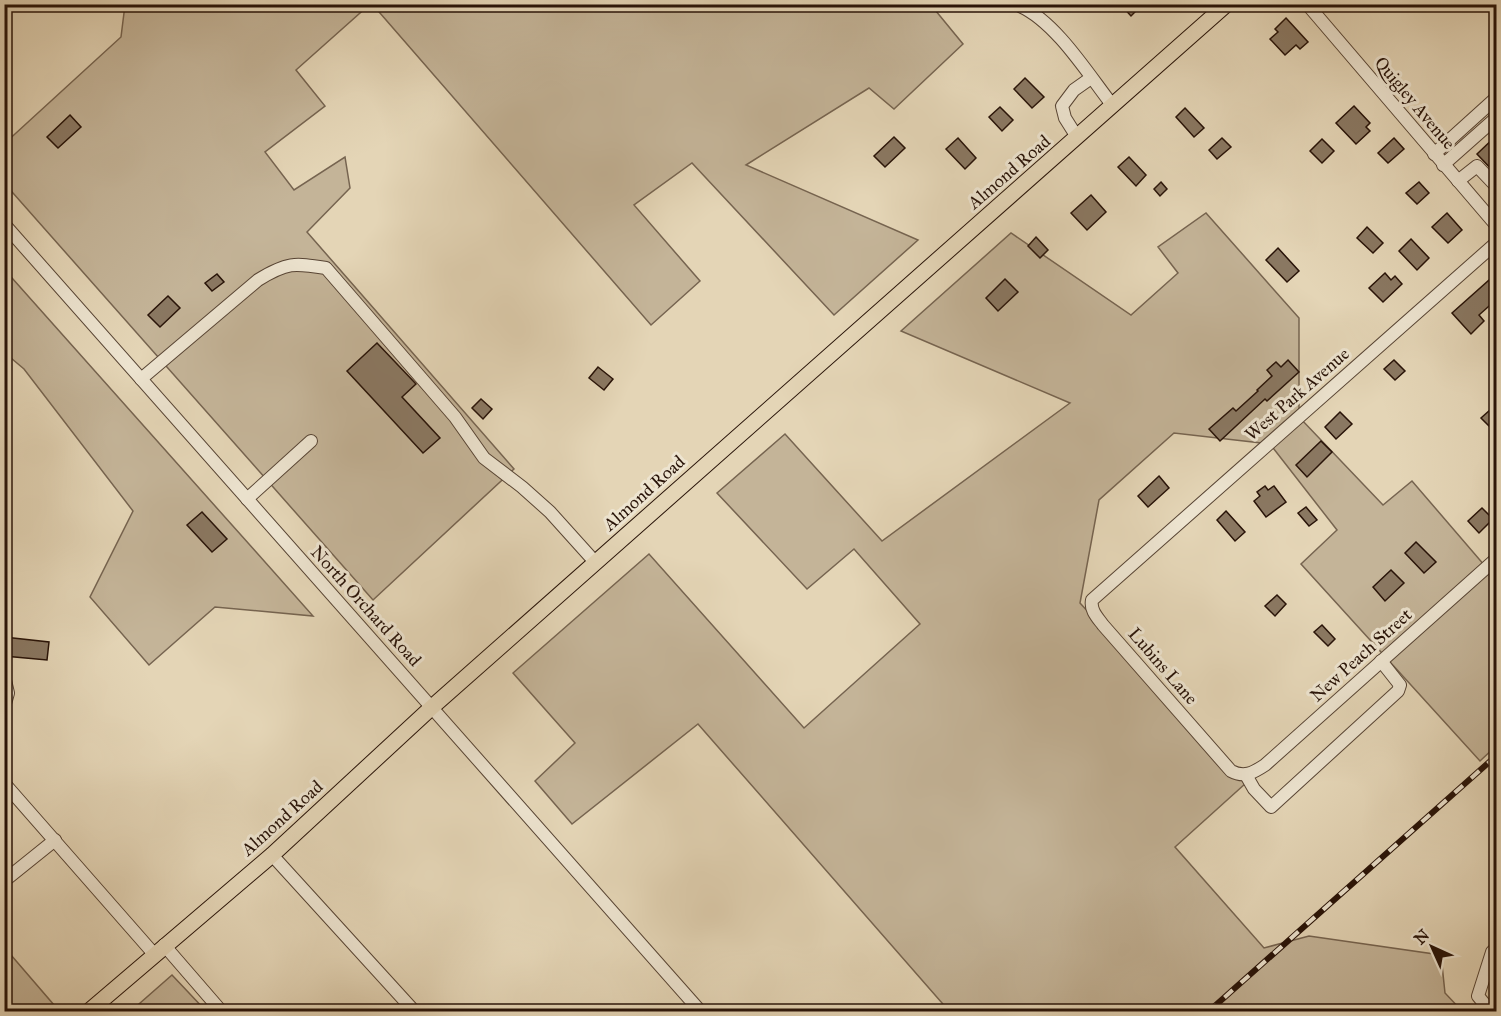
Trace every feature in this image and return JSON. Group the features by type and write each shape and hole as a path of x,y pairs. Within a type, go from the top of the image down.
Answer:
{"main road":[{"name":"Almond Road","path":"88,1011 272,855 595,562 1227,4"}],"street":[{"name":"Quigley Avenue","path":"1307,4 1443,165 1497,225"},
{"path":"1020,6 1034,12 1063,42 1113,106"},
{"path":"1077,137 1065,118 1062,106 1074,90 1091,78"},
{"path":"1434,154 1497,98"},
{"path":"1443,165 1497,118"},
{"path":"1458,182 1477,166 1497,186"},
{"name":"North Orchard Road","path":"4,224 701,1011"},
{"name":"West Park Avenue","path":"1123,573 1497,243"},
{"path":"141,379 258,280 276,268 296,263 327,268 455,417 484,458 550,512 595,562"},
{"path":"247,499 311,441"},
{"name":"New Peach Street","path":"1246,775 1265,765 1497,559"},
{"name":"Lubins Lane","path":"1123,573 1092,600 1094,613 1231,771 1246,775"},
{"path":"1246,775 1254,789 1271,807 1398,691 1400,685 1381,661"},
{"path":"4,676 8,693 4,707"},
{"path":"4,783 159,949 222,1011"},
{"path":"4,881 55,840"},
{"path":"272,855 415,1011"},
{"path":"1491,1011 1478,996 1492,952 1497,948"}],"shaded area":[{"path":"125,5 369,5 296,70 325,106 265,152 294,190 345,157 350,188 307,232 514,469 373,600 5,184 4,144 121,37"},
{"path":"373,5 931,5 963,44 894,109 869,88 746,165 918,240 834,315 692,163 634,205 700,281 651,325"},
{"path":"1206,213 1299,318 1299,417 1383,505 1412,481 1485,566 1496,557 1496,746 1480,761 1301,564 1337,530 1270,444 1174,433 1099,500 1080,603 1246,783 1175,847 1264,948 1309,936 1441,955 1445,993 1462,1011 949,1011 698,724 572,824 535,781 575,743 513,673 649,554 804,728 920,624 854,549 807,589 717,493 785,434 882,541 1070,403 901,331 1011,233 1131,315 1178,273 1158,247"},
{"path":"4,269 313,616 215,607 149,665 90,597 133,511 24,369 5,353"},
{"path":"11,955 54,1005 46,1011 5,1011 5,961"},
{"path":"172,975 206,1011 131,1011"}],"building":[{"path":"1120,4 1143,4 1131,16"},
{"path":"1286,18 1308,42 1300,49 1296,45 1285,55 1270,39 1278,32 1275,29"},
{"path":"1025,78 1044,97 1032,108 1014,89"},
{"path":"1354,106 1370,123 1366,127 1370,131 1356,144 1336,123"},
{"path":"1000,107 1013,120 1002,131 989,117"},
{"path":"1185,108 1204,128 1194,137 1176,117"},
{"path":"70,115 81,127 58,148 47,137"},
{"path":"1497,135 1497,175 1477,154"},
{"path":"894,137 905,148 885,167 874,156"},
{"path":"958,138 976,158 965,169 946,149"},
{"path":"1222,138 1231,147 1217,159 1209,150"},
{"path":"1394,138 1404,149 1388,163 1378,153"},
{"path":"1322,139 1334,151 1322,163 1310,151"},
{"path":"1129,157 1146,175 1136,186 1118,167"},
{"path":"1161,182 1167,189 1160,196 1154,189"},
{"path":"1419,182 1429,193 1417,204 1406,193"},
{"path":"1091,195 1106,212 1087,230 1071,213"},
{"path":"1447,213 1462,230 1448,243 1432,227"},
{"path":"1367,227 1383,243 1373,253 1357,238"},
{"path":"1036,237 1048,250 1040,258 1028,246"},
{"path":"1411,239 1429,258 1417,270 1399,251"},
{"path":"1278,248 1299,271 1287,282 1266,260"},
{"path":"1385,273 1391,280 1395,276 1402,284 1383,302 1369,288"},
{"path":"1497,273 1497,299 1479,315 1484,321 1471,334 1452,313"},
{"path":"217,274 224,282 212,291 205,283"},
{"path":"1005,279 1018,292 998,311 986,298"},
{"path":"168,296 180,308 160,327 148,315"},
{"path":"377,343 416,384 402,397 440,438 423,453 347,371"},
{"path":"1288,360 1299,372 1267,401 1265,399 1220,441 1209,429 1233,408 1236,411 1258,391 1272,376 1267,370 1276,362 1281,367"},
{"path":"1394,360 1405,371 1395,380 1384,369"},
{"path":"598,367 613,379 604,390 589,378"},
{"path":"481,399 492,409 483,419 472,408"},
{"path":"1490,410 1497,417 1497,434 1481,418"},
{"path":"1340,412 1352,424 1336,439 1325,427"},
{"path":"1321,441 1332,452 1307,477 1296,465"},
{"path":"1159,476 1169,488 1148,507 1138,496"},
{"path":"1265,486 1268,490 1274,486 1286,502 1266,517 1254,501 1260,496 1257,492"},
{"path":"1306,507 1317,520 1309,526 1298,513"},
{"path":"1482,508 1493,519 1479,533 1468,521"},
{"path":"1226,511 1245,532 1235,541 1217,520"},
{"path":"202,512 227,539 212,552 187,525"},
{"path":"1416,542 1436,562 1424,573 1405,553"},
{"path":"1391,570 1404,583 1385,601 1373,587"},
{"path":"1277,595 1286,604 1275,616 1265,606"},
{"path":"1322,625 1335,639 1328,646 1314,632"},
{"path":"4,637 49,642 47,660 4,656"}],"railway":[{"path":"1208,1012 1496,756"}]}
